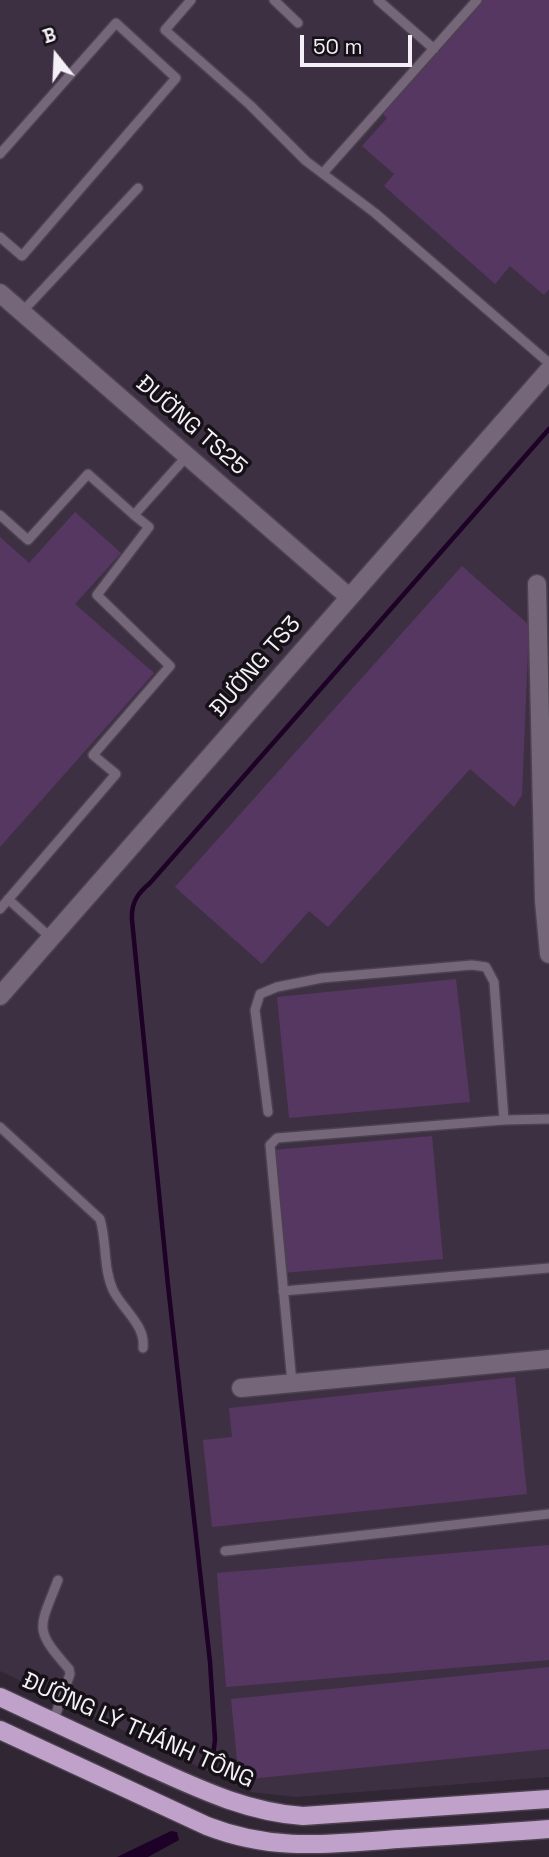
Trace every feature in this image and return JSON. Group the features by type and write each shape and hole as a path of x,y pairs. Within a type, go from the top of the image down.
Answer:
{"main road":[{"name":"ĐƯỜNG LÝ THÁNH TÔNG","path":"0,1697 191,1785 246,1807 267,1812 303,1816 549,1799"},
{"path":"55,1754 59,1725"},
{"path":"0,1730 207,1826 232,1836 260,1842 303,1845 549,1829"}],"street":[{"name":"ĐƯỜNG TS25","path":"0,293 349,597"},
{"name":"ĐƯỜNG TS3","path":"0,996 549,370"},
{"path":"537,584 549,954"},
{"path":"241,1388 549,1359"}],"lane":[{"path":"191,0 165,30 250,105 306,161 375,213 549,363"},
{"path":"274,0 298,23"},
{"path":"378,0 434,49"},
{"path":"323,173 477,0"},
{"path":"0,154 116,23 176,78 22,256 0,237"},
{"path":"22,312 138,188"},
{"path":"134,515 187,456"},
{"path":"0,515 28,540 88,474 149,527 97,595 170,666 93,755 116,774 0,909"},
{"path":"8,899 51,938"},
{"path":"268,1112 255,1010 260,994 277,987 322,978 472,965 485,967 494,982 504,1120"},
{"path":"292,1383 270,1145 272,1141 277,1138 504,1120 549,1119"},
{"path":"0,1127 100,1219 113,1291 141,1331 143,1348"},
{"path":"283,1291 549,1268"},
{"path":"225,1551 549,1514"},
{"path":"58,1580 41,1627 44,1637 70,1674 59,1725"}],"shaded area":[{"path":"0,0 549,0 549,1777 296,1797 251,1792 0,1671"},
{"path":"171,1831 177,1832 179,1840 148,1857 117,1857"}],"building":[{"path":"483,0 549,0 549,289 544,295 510,266 495,284 384,186 394,174 362,146 387,118 383,114"},
{"path":"75,512 121,553 75,604 154,673 0,847 0,537 29,563"},
{"path":"462,566 529,625 522,795 514,807 470,769 328,927 309,911 262,964 175,887"},
{"path":"456,979 470,1102 289,1118 277,997"},
{"path":"432,1136 443,1259 283,1273 273,1150"},
{"path":"515,1377 527,1494 212,1527 203,1440 232,1437 229,1408"},
{"path":"549,1545 549,1660 226,1687 217,1573"},
{"path":"549,1667 549,1749 239,1780 231,1699"}],"waterway":[{"path":"212,1763 215,1740 210,1662 168,1285 133,909 142,891 549,429"}]}
